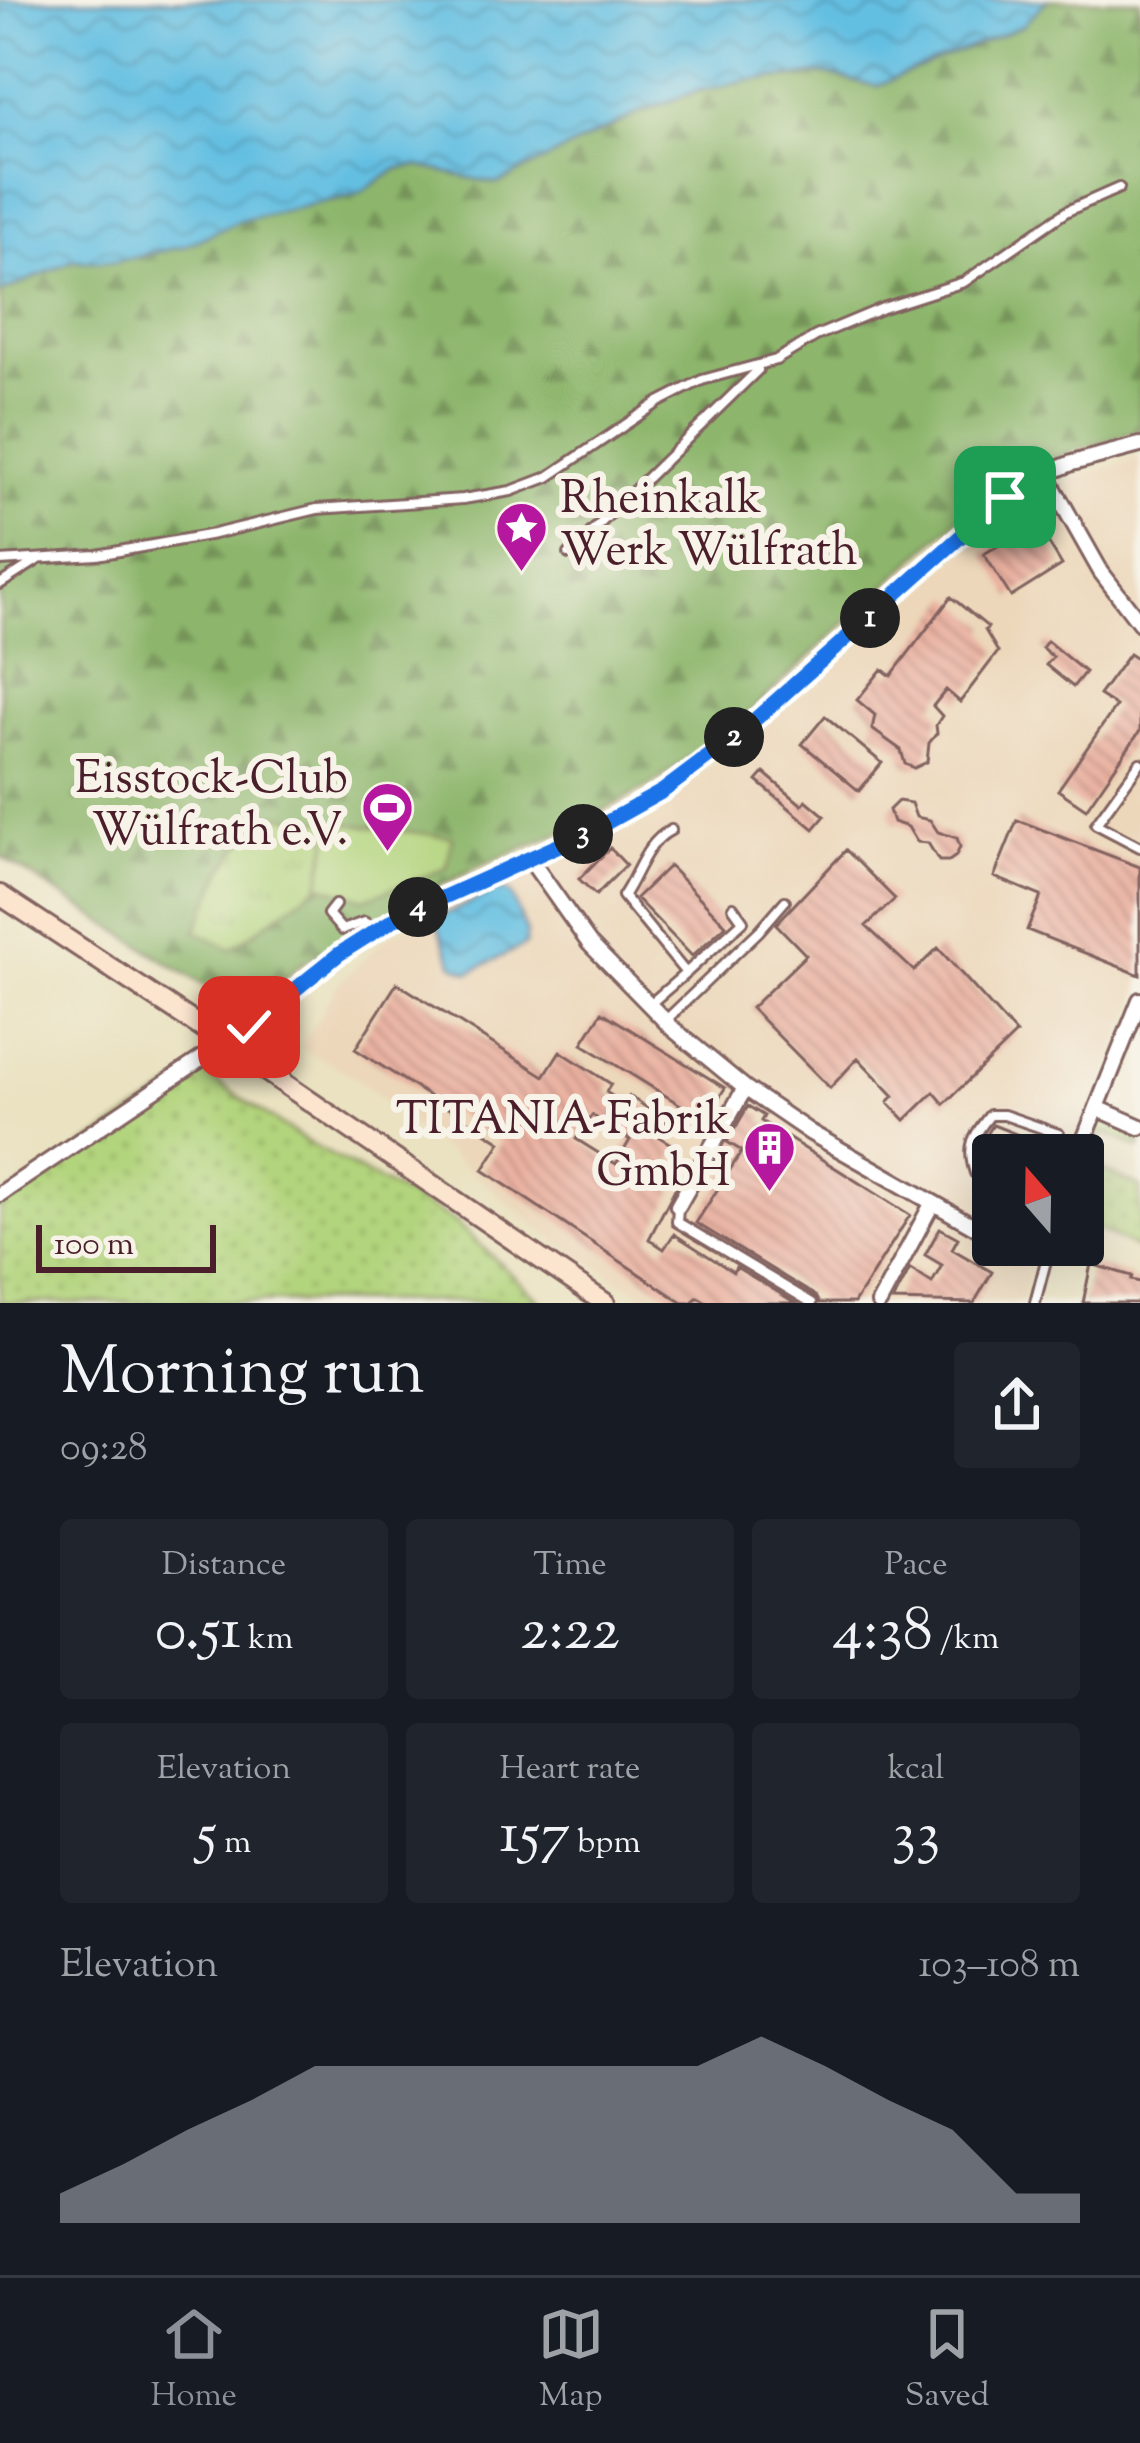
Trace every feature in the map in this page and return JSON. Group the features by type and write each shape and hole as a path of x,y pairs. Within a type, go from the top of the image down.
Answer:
{"main road":[{"path":"0,895 605,1303"}],"street":[{"path":"0,1194 377,930 423,904 630,812 702,763 1005,497 1045,473 1140,445"},
{"path":"1045,473 1101,572 1140,623"},
{"path":"529,858 589,943 665,1021 745,1088 811,1132 972,1224"},
{"path":"1086,1134 1140,1000"},
{"path":"276,1005 275,1047 285,1086"},
{"path":"678,1206 745,1088"},
{"path":"1097,1108 1140,1127"},
{"path":"879,1303 932,1204"}],"lane":[{"path":"0,561 97,555 317,509 511,491 548,477 659,402 702,380 763,365 883,308 964,282 1067,211 1119,188"},
{"path":"569,554 763,365"},
{"path":"0,584 41,558"},
{"path":"1140,763 1096,824 1140,847"},
{"path":"671,830 644,854 640,872 623,896 686,973"},
{"path":"665,1021 785,901"},
{"path":"335,905 328,914 342,930 364,922 377,930"},
{"path":"649,1005 743,920 733,907"},
{"path":"976,1134 990,1115 1004,1115 1056,1134"},
{"path":"678,1206 677,1222 812,1303"},
{"path":"1034,1303 1044,1266"}],"shaded area":[{"path":"1140,457 1140,990 1080,1134 972,1134 972,1266 1031,1266 1020,1303 654,1303 549,1236 354,1076 301,1048 337,986 388,936 647,812 758,731 989,529 1075,478"}],"green space":[{"path":"1047,0 1140,0 1140,430 1032,465 975,503 739,722 652,785 402,905 301,964 248,1013 0,856 0,293 72,261 117,261 185,246 239,221 357,194 399,168 419,166 497,184 643,111 697,91 752,80 825,74 876,86 1022,26"},
{"path":"263,814 332,822 319,885 231,949 196,931 224,868"},
{"name":"Eisstock-Club Wülfrath e.V.","path":"332,822 452,837 447,868 365,899 319,885"},
{"path":"200,1071 310,1144 454,1221 540,1301 0,1303 0,1200"},
{"path":"1102,1114 1140,1131 1140,1148 1103,1132 1094,1134"},
{"path":"1104,1171 1140,1187 1140,1250 1104,1232"}],"water":[{"path":"0,0 1047,0 1022,26 876,86 825,74 752,80 697,91 643,111 497,184 419,166 399,168 358,194 239,221 185,246 117,261 72,261 0,293"},
{"path":"500,889 511,894 527,933 525,945 470,972 454,965 438,926 444,915"}],"building":[{"path":"1026,529 1035,544 1045,537 1062,565 1011,597 984,554"},
{"path":"951,597 988,627 985,630 998,652 960,702 946,690 933,706 942,716 937,733 929,743 927,762 914,768 905,764 901,750 872,729 875,715 857,700 882,669 891,676"},
{"path":"1047,641 1085,672 1073,687 1046,665 1053,657 1042,648"},
{"path":"1129,654 1140,661 1140,731 1086,809 1058,790 1116,706 1099,695"},
{"path":"825,716 882,763 859,791 802,744"},
{"path":"764,773 802,805 806,800 825,816 814,829 757,781"},
{"path":"898,801 911,803 916,817 930,820 938,832 957,838 956,856 939,861 928,843 917,842 908,827 893,822 889,810"},
{"path":"1017,820 1140,867 1140,975 1027,930 1041,896 994,877"},
{"path":"610,848 626,865 596,895 579,879"},
{"path":"846,850 895,899 866,926 914,971 938,948 1016,1034 944,1104 934,1092 905,1120 888,1102 894,1096 858,1058 830,1088 751,1008 806,955 776,924"},
{"path":"669,866 726,925 692,956 636,898"},
{"path":"397,983 544,1076 560,1051 611,1084 606,1092 624,1104 629,1096 666,1120 656,1135 679,1149 663,1174 678,1183 649,1239 664,1249 674,1234 733,1272 736,1267 796,1303 708,1303 698,1297 683,1303 483,1170 501,1142 355,1049","holes":["592,1115 630,1140 616,1164 576,1139"]},
{"path":"602,1012 725,1088 705,1120 582,1044"},
{"name":"TITANIA-Fabrik GmbH","path":"748,1106 764,1116 761,1121 910,1215 854,1303 820,1303 816,1296 696,1223 742,1151 727,1142"},
{"path":"993,1125 1016,1134 987,1134"},
{"path":"940,1228 958,1238 952,1249 972,1260 972,1266 992,1272 974,1303 893,1301 910,1269 932,1283 942,1265 925,1255"},
{"path":"1091,1266 1140,1282 1140,1303 1083,1303"}],"place":[{"name":"Rheinkalk Werk Wülfrath","path":"521,573"},
{"name":"Eisstock-Club Wülfrath e.V.","path":"387,853"},
{"name":"TITANIA-Fabrik GmbH","path":"769,1194"}],"route":[{"path":"249,1027 339,954 393,920 595,829 663,791 740,733 1005,497"}]}
